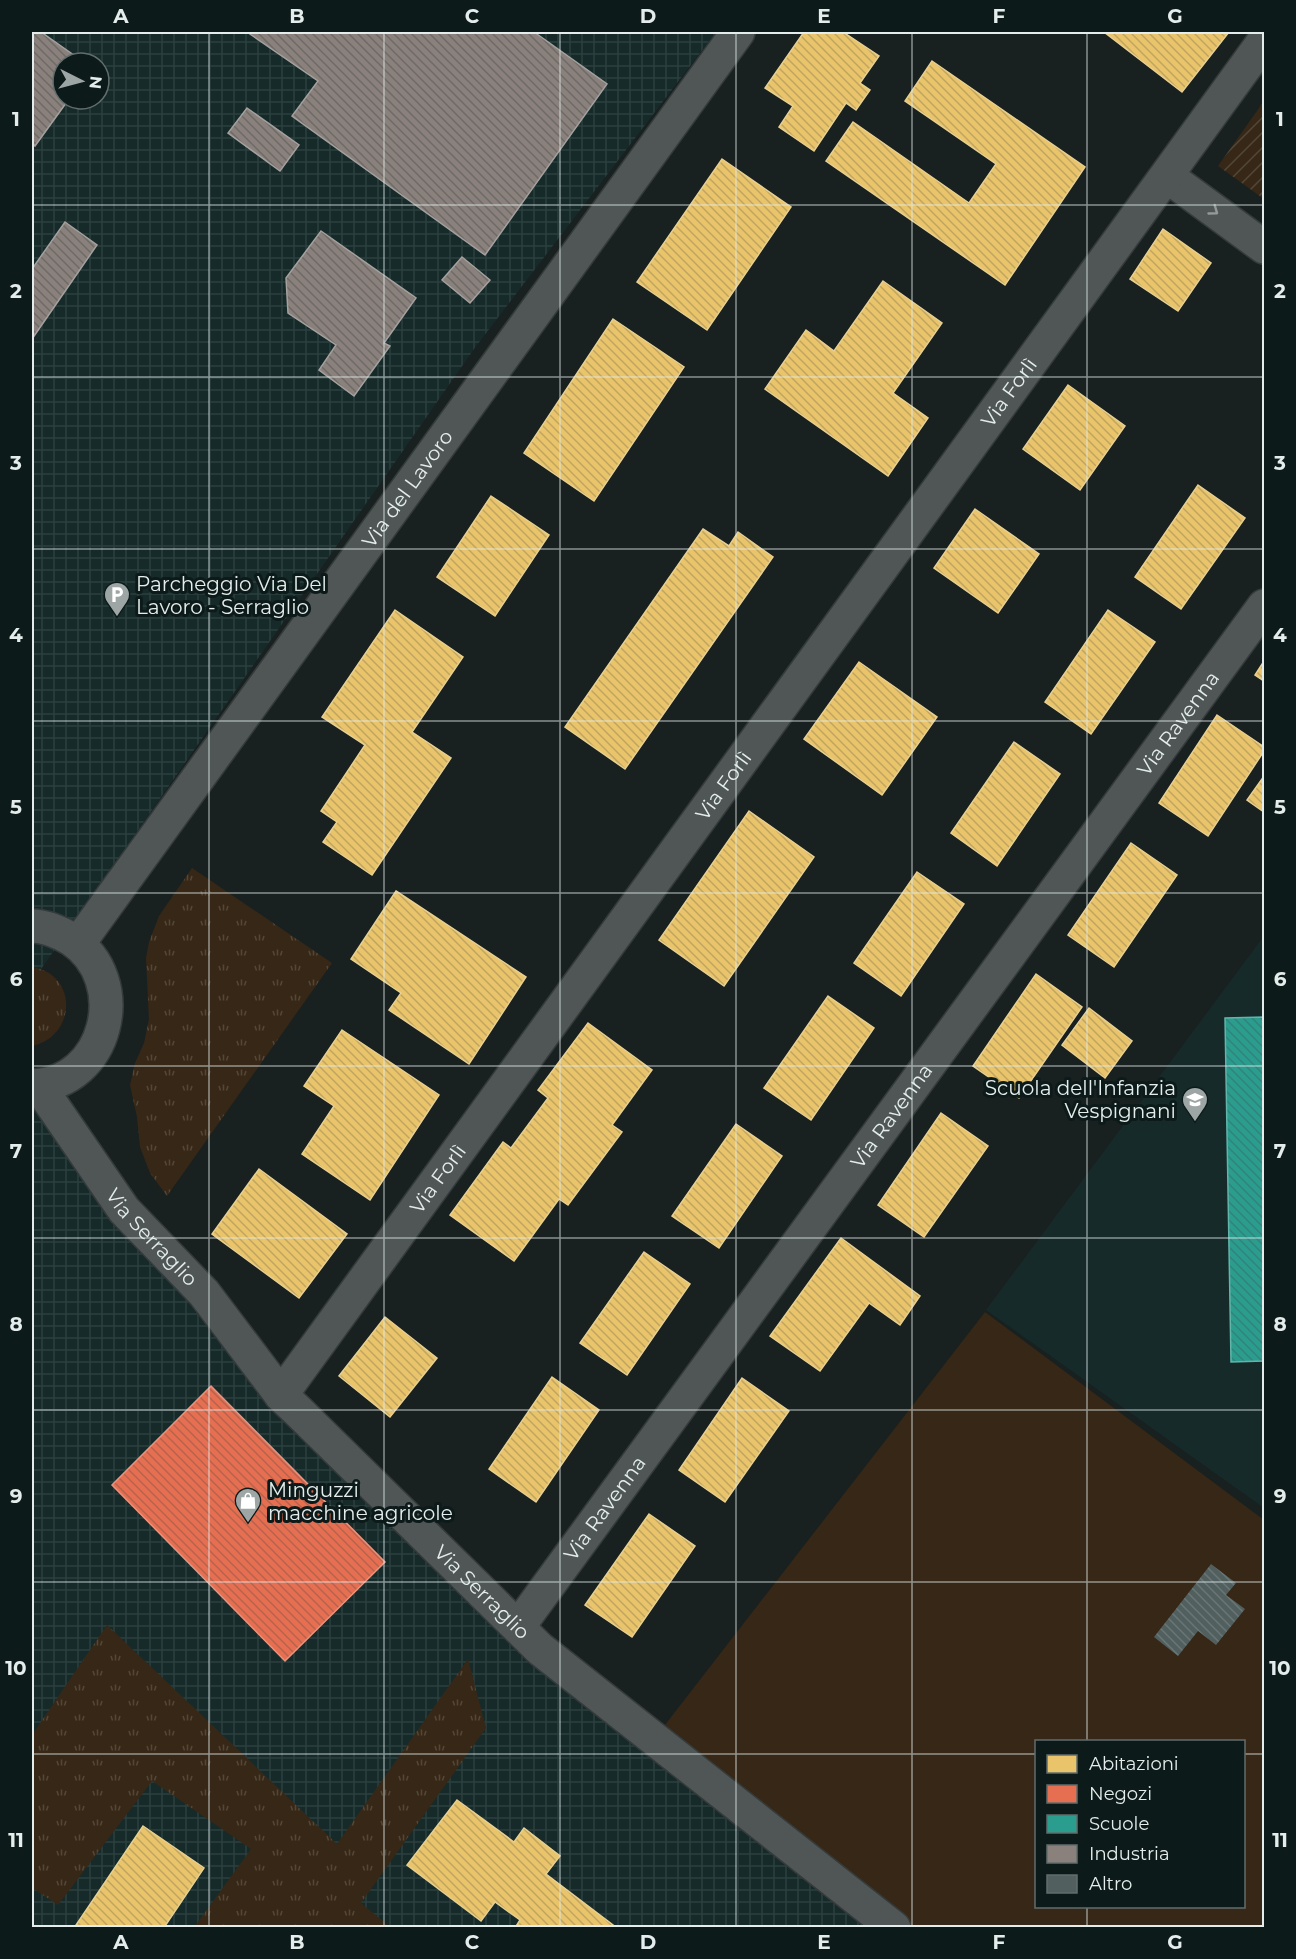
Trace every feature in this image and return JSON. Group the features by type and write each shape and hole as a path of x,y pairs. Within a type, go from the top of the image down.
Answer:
{"street":[{"name":"Via del Lavoro","path":"78,944 738,32"},
{"name":"Via Forlì","path":"281,1395 1264,41"},
{"path":"1167,176 1264,247"},
{"name":"Via Ravenna","path":"518,1627 1264,606"},
{"path":"32,926 59,932 78,944 94,962 104,982 107,1005 104,1028 95,1049 80,1067 61,1079 35,1086"},
{"name":"Via Serraglio","path":"35,1086 124,1210 204,1293 281,1395 540,1649 894,1928"}],"shaded area":[{"path":"32,32 716,32 474,349 32,982"},
{"name":"Scuola dell'Infanzia Vespignani","path":"1264,936 1264,1508 986,1310"},
{"path":"32,1066 69,1141 233,1357 654,1739 913,1927 32,1927"}],"green space":[{"path":"1264,101 1264,199 1218,166"},
{"path":"192,868 332,963 167,1196 150,1173 140,1147 137,1117 130,1085 135,1063 144,1043 149,1019 146,958 149,942 159,916"},
{"path":"32,967 47,972 58,981 64,992 66,1005 64,1018 57,1030 47,1040 32,1046"},
{"path":"985,1312 1264,1520 1264,1927 913,1927 654,1739"},
{"path":"107,1625 337,1844 468,1659 486,1728 361,1903 390,1927 195,1926 251,1849 152,1781 58,1905 32,1888 32,1735"}],"building: Abitazioni":[{"path":"804,32 843,32 879,56 860,83 870,90 856,110 846,103 814,151 779,127 793,106 765,88"},
{"path":"1104,32 1229,32 1182,92"},
{"path":"932,61 1085,167 1005,285 826,161 853,122 969,203 996,164 905,101"},
{"path":"722,159 791,207 707,330 637,282"},
{"path":"1163,229 1211,263 1178,311 1130,279"},
{"path":"883,281 942,323 893,393 928,418 888,476 765,389 806,330 834,351"},
{"path":"613,319 684,367 594,501 524,453"},
{"path":"1068,385 1125,426 1080,490 1023,449"},
{"path":"1198,485 1245,518 1181,609 1135,577"},
{"path":"491,496 549,535 495,616 437,577"},
{"path":"975,509 1039,554 998,613 934,568"},
{"path":"703,529 729,546 738,532 773,557 625,769 565,727"},
{"path":"395,610 463,657 412,732 451,758 372,875 323,842 337,822 321,811 365,745 322,717"},
{"path":"1108,610 1155,642 1091,734 1045,702"},
{"path":"1264,661 1264,681 1255,675"},
{"path":"859,662 937,717 882,795 804,739"},
{"path":"1217,715 1264,747 1264,751 1208,836 1159,803"},
{"path":"1014,742 1060,774 997,866 951,833"},
{"path":"1264,776 1264,812 1247,800"},
{"path":"749,811 814,857 724,986 659,940"},
{"path":"1131,843 1177,875 1114,967 1068,935"},
{"path":"917,872 964,904 901,996 854,963"},
{"path":"396,891 526,977 469,1064 389,1010 401,993 351,959"},
{"path":"1036,974 1082,1007 1019,1098 973,1066"},
{"path":"828,996 874,1028 811,1120 764,1088"},
{"path":"1089,1008 1132,1041 1105,1078 1062,1045"},
{"path":"588,1023 652,1070 612,1125 622,1132 568,1205 559,1199 514,1261 450,1215 503,1142 511,1148 548,1098 538,1090"},
{"path":"342,1030 439,1095 370,1200 302,1154 334,1106 304,1086"},
{"path":"941,1113 988,1146 924,1237 878,1205"},
{"path":"736,1124 782,1156 719,1248 672,1216"},
{"path":"259,1169 347,1234 299,1298 212,1234"},
{"path":"841,1238 920,1296 900,1325 869,1303 820,1371 770,1336"},
{"path":"644,1252 690,1284 627,1375 580,1343"},
{"path":"385,1317 437,1358 390,1417 339,1376"},
{"path":"552,1377 599,1410 536,1502 489,1469"},
{"path":"742,1378 789,1411 725,1502 679,1470"},
{"path":"649,1514 695,1546 632,1637 585,1605"},
{"path":"457,1800 514,1842 524,1828 560,1856 546,1874 617,1928 515,1928 520,1920 495,1902 481,1921 407,1865"},
{"path":"143,1826 204,1868 165,1926 168,1928 74,1928"}],"building: Negozi":[{"name":"Minguzzi macchine agricole","path":"211,1386 385,1562 285,1661 112,1485"}],"building: Scuole":[{"path":"1264,1017 1264,1361 1231,1362 1225,1018"}],"building: Industria":[{"path":"32,32 41,32 68,51 51,51 51,111 60,111 35,146 32,143"},
{"path":"247,32 534,32 607,84 485,255 292,116 318,81"},
{"path":"247,108 299,145 280,171 228,133"},
{"path":"65,222 97,245 32,339 32,269"},
{"path":"321,231 416,298 384,343 390,346 354,396 319,370 336,345 288,313 286,278"},
{"path":"462,257 490,280 470,303 442,280"}],"building: Altro":[{"path":"1211,1564 1236,1583 1226,1595 1245,1609 1216,1645 1198,1631 1178,1656 1154,1637"}],"place":[{"name":"Parcheggio Via Del Lavoro - Serraglio","path":"117,618"},
{"name":"Scuola dell'Infanzia Vespignani","path":"1195,1123"},
{"name":"Minguzzi macchine agricole","path":"248,1524"}]}
